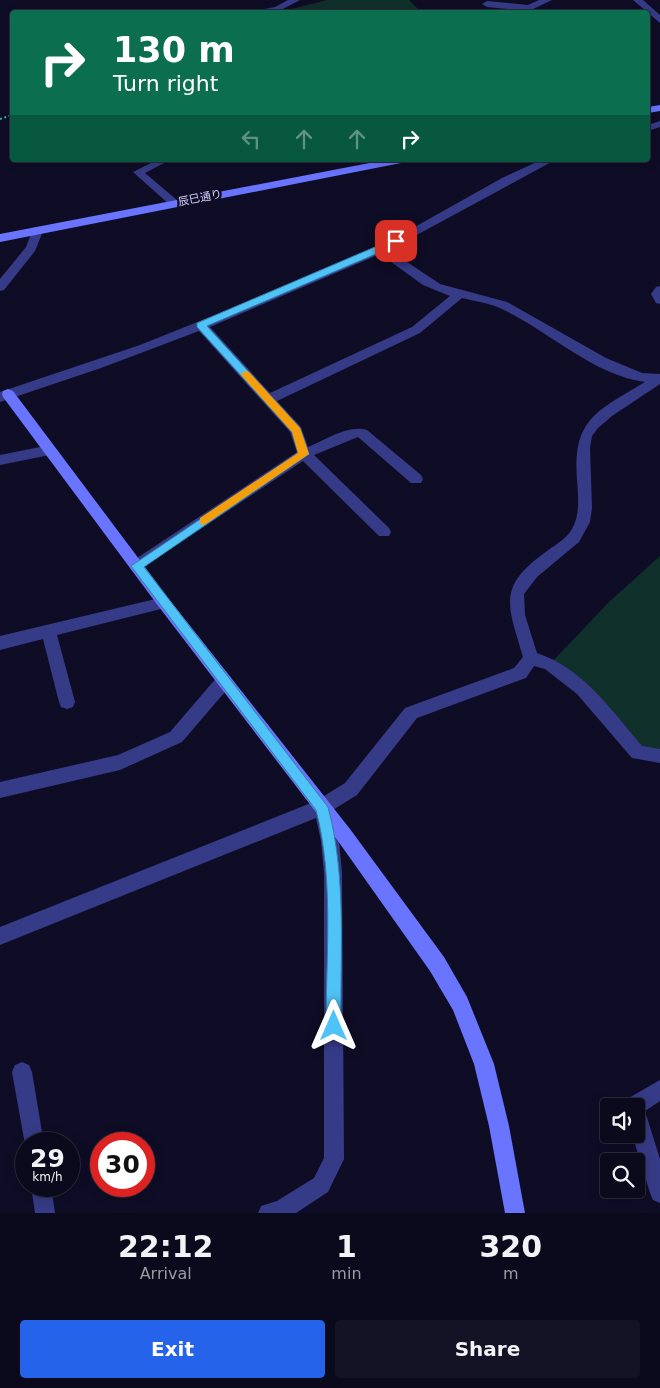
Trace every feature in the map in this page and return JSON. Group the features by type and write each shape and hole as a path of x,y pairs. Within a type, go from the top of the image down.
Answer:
{"street":[{"path":"269,10 277,9 295,0"},
{"path":"485,2 529,8 547,0"},
{"path":"638,0 649,10"},
{"path":"650,11 660,20"},
{"path":"161,162 138,172 174,203"},
{"name":"辰巳通り","path":"0,238 377,162"},
{"path":"515,1213 499,1126 484,1064 460,1004 437,964 322,807 3,391 201,325 380,249 503,181 546,162"},
{"path":"0,287 31,248 37,231"},
{"path":"380,249 424,280 443,290 502,304 609,364 641,378 659,379"},
{"path":"660,290 657,294 660,300"},
{"path":"269,399 416,330 460,294"},
{"path":"201,325 296,430 304,454 384,532"},
{"path":"531,658 514,605 517,593 529,574 576,535 585,513 582,448 591,426 659,379"},
{"path":"136,566 304,454 357,432 362,433 416,479"},
{"path":"0,460 50,450"},
{"path":"0,643 49,633 164,603"},
{"path":"49,633 67,702"},
{"path":"531,658 550,664 583,689 638,753 660,756"},
{"path":"0,936 322,807 351,789 411,713 520,673 531,658"},
{"path":"0,790 120,762 176,738 224,680"},
{"path":"268,1213 280,1211 321,1185 334,1159 333,873 330,841 322,807"},
{"path":"22,1072 32,1132"},
{"path":"645,1099 660,1090"},
{"path":"645,1143 660,1193"},
{"path":"43,1197 45,1213"}],"green space":[{"path":"327,0 409,0 419,10 288,10"},
{"path":"660,556 660,759 638,753 550,664 608,603"}],"slow traffic":[{"path":"204,521 304,454 296,430 246,374"}],"route":[{"path":"334,1026 333,873 330,841 322,807 136,566 304,454 296,430 201,325 396,241"}]}
